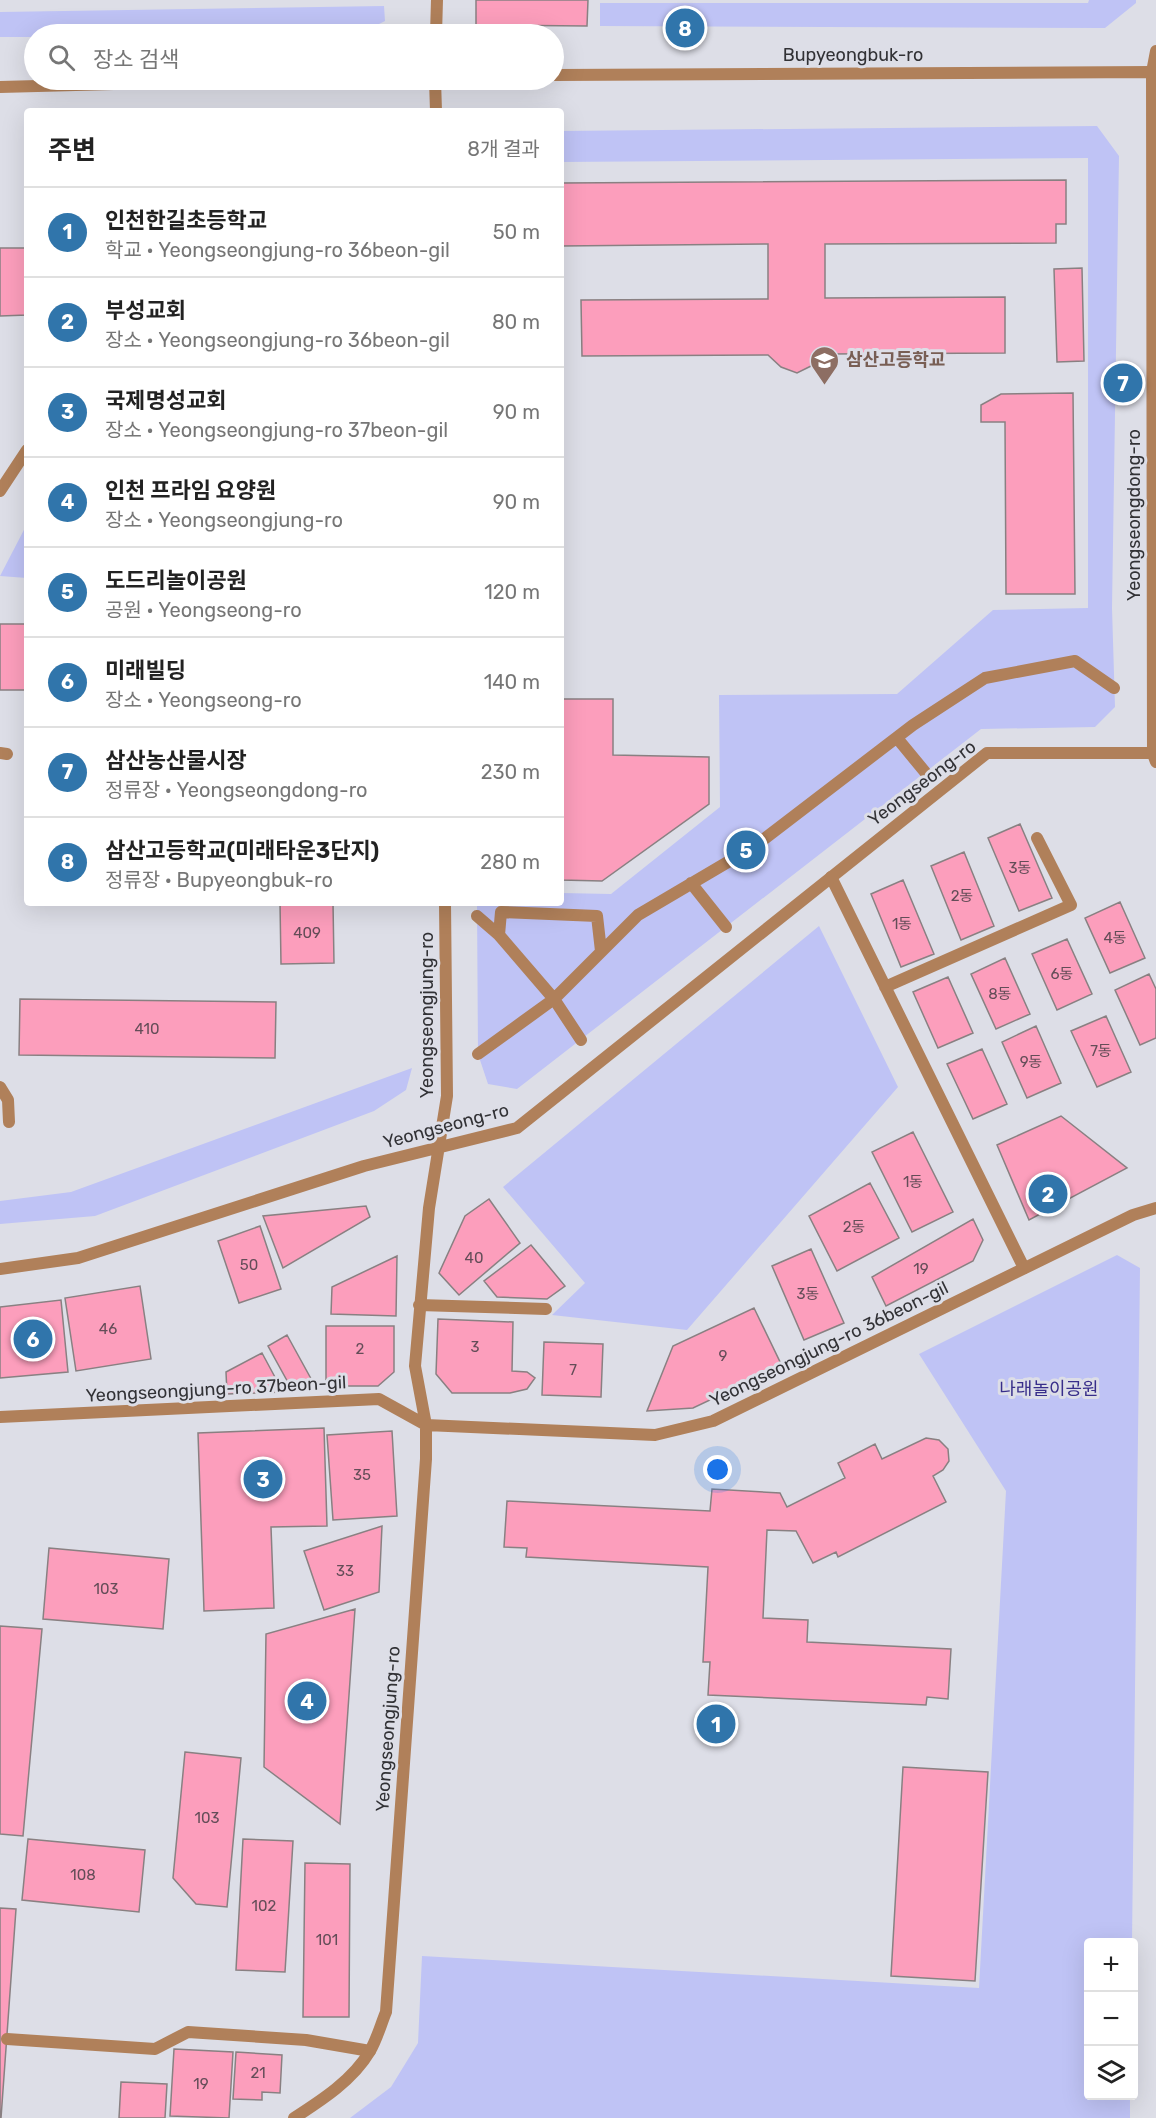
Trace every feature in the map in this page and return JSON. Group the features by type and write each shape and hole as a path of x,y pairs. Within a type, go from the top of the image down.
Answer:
{"street":[{"path":"436,24 437,0"},
{"name":"Yeongseongdong-ro","path":"1155,756 1152,72 1156,51"},
{"name":"Bupyeongbuk-ro","path":"564,75 1152,72"},
{"path":"0,87 24,86"},
{"path":"435,90 436,108"},
{"path":"0,491 24,455"},
{"path":"478,1054 554,999 638,915 755,846 897,738 985,678 1075,661 1114,688"},
{"path":"897,738 925,772"},
{"name":"Yeongseong-ro","path":"0,1269 78,1258 364,1166 518,1128 987,753 1155,756"},
{"path":"885,987 1071,904 1037,838"},
{"path":"831,877 1024,1268"},
{"path":"691,883 726,927"},
{"name":"Yeongseongjung-ro","path":"294,2118 325,2098 352,2074 370,2051 386,2012 426,1459 426,1425 415,1366 419,1305 429,1208 447,1096 445,906"},
{"path":"499,935 501,912 597,916 601,951"},
{"path":"477,916 499,935 554,999 581,1040"},
{"path":"0,1087 8,1100 9,1122"},
{"name":"Yeongseongjung-ro 36beon-gil","path":"426,1425 655,1434 713,1421 1133,1215 1156,1208"},
{"path":"419,1305 546,1309"},
{"name":"Yeongseongjung-ro 37beon-gil","path":"0,1417 379,1399 426,1425"},
{"path":"7,2039 155,2049 188,2032 306,2040 370,2051"}],"green space":[{"path":"1089,0 1136,0 1136,3 1105,28 600,26 600,3 1088,3"},
{"path":"384,6 385,21 379,24 24,24 24,37 0,37 0,12"},
{"path":"1097,126 1119,156 1112,608 1115,707 1095,727 981,729 517,1089 488,1084 478,1054 477,906 564,906 564,893 611,894 720,807 719,695 897,694 993,610 1088,608 1088,158 564,162 564,131"},
{"path":"24,530 24,578 0,576"},
{"path":"819,926 898,1087 687,1330 552,1315 585,1283 503,1187"},
{"path":"412,1068 406,1090 374,1111 95,1216 0,1224 0,1201 71,1192"},
{"name":"나래놀이공원","path":"1117,1255 1140,1268 1132,1938 1084,1938 1084,2100 1130,2100 1130,2118 350,2118 391,2087 418,2043 422,1956 979,1988 1006,1491 919,1354"}],"building":[{"path":"476,0 588,0 587,26 476,24"},
{"path":"1066,180 1066,224 1056,224 1056,243 825,244 825,298 1005,297 1005,353 826,354 811,366 797,373 781,367 768,355 582,356 581,300 768,299 768,244 564,246 564,183"},
{"path":"0,248 24,248 24,315 0,316"},
{"path":"1082,268 1084,361 1057,362 1054,269"},
{"path":"1073,393 1075,594 1006,594 1005,422 981,422 981,405 1001,394"},
{"path":"0,624 24,624 24,690 0,690"},
{"path":"564,699 613,699 613,755 709,757 709,804 602,881 564,880"},
{"path":"1020,824 1052,898 1019,911 988,838"},
{"path":"964,852 994,926 961,940 931,866"},
{"path":"903,880 934,954 901,967 871,894"},
{"path":"1120,902 1145,958 1110,973 1085,918"},
{"path":"280,906 333,906 334,963 281,964"},
{"path":"1067,939 1092,994 1057,1010 1032,954"},
{"path":"1005,958 1030,1014 996,1029 971,974"},
{"path":"1149,974 1156,989 1156,1038 1140,1045 1115,990"},
{"path":"948,977 973,1033 938,1048 913,992"},
{"path":"20,999 276,1002 275,1058 19,1055"},
{"path":"1106,1016 1131,1072 1097,1087 1071,1031"},
{"path":"1036,1026 1061,1083 1027,1098 1002,1042"},
{"path":"982,1049 1007,1104 973,1119 947,1064"},
{"path":"1061,1116 1127,1168 1029,1220 997,1145"},
{"path":"913,1132 953,1212 912,1232 872,1152"},
{"path":"870,1183 899,1238 837,1271 809,1216"},
{"path":"489,1199 520,1243 459,1295 439,1273 465,1216"},
{"path":"366,1206 370,1217 283,1268 263,1216"},
{"path":"973,1219 983,1240 973,1261 886,1306 872,1277"},
{"path":"260,1226 281,1289 239,1303 218,1241"},
{"path":"531,1245 565,1286 547,1299 497,1297 484,1281"},
{"path":"811,1249 844,1323 804,1340 772,1266"},
{"path":"397,1256 396,1316 331,1314 332,1287"},
{"path":"140,1286 151,1359 76,1371 65,1298"},
{"path":"61,1300 68,1372 0,1378 0,1307"},
{"path":"754,1308 782,1366 693,1408 647,1411 673,1346"},
{"path":"438,1319 513,1322 512,1371 527,1372 535,1378 527,1389 510,1393 452,1393 436,1374"},
{"path":"326,1326 394,1326 394,1372 378,1386 326,1386"},
{"path":"287,1335 315,1386 290,1386 268,1346"},
{"path":"544,1342 603,1344 601,1397 542,1395"},
{"path":"262,1353 283,1392 227,1394 226,1372"},
{"path":"324,1428 327,1526 271,1527 274,1608 204,1611 198,1433"},
{"path":"392,1431 397,1516 333,1520 327,1435"},
{"path":"926,1438 939,1440 948,1449 949,1461 943,1470 933,1476 946,1502 838,1557 836,1552 813,1563 796,1531 767,1530 763,1618 808,1620 807,1642 951,1649 948,1699 927,1697 926,1705 708,1695 710,1662 703,1662 708,1567 526,1557 527,1548 504,1547 507,1501 710,1511 712,1489 780,1493 787,1507 845,1478 838,1463 875,1444 882,1459"},
{"path":"382,1526 379,1592 324,1610 304,1551"},
{"path":"49,1548 169,1559 163,1629 43,1619"},
{"path":"355,1609 340,1824 264,1767 266,1634"},
{"path":"0,1626 42,1629 23,1836 0,1834"},
{"path":"185,1752 241,1758 227,1907 196,1904 173,1878"},
{"path":"903,1767 988,1772 975,1981 891,1976"},
{"path":"28,1839 145,1850 139,1912 22,1900"},
{"path":"243,1839 293,1841 285,1972 236,1970"},
{"path":"305,1863 350,1864 349,2017 303,2017"},
{"path":"0,1908 16,1909 1,2118 0,2118"},
{"path":"174,2049 233,2052 229,2118 170,2116"},
{"path":"236,2052 282,2055 280,2093 262,2092 262,2100 233,2099"},
{"path":"121,2082 167,2084 165,2118 119,2118"}],"place":[{"name":"삼산고등학교(미래타운3단지)","path":"685,28"},
{"name":"삼산농산물시장","path":"1123,383"},
{"name":"삼산고등학교","path":"825,386"},
{"name":"도드리놀이공원","path":"746,850"},
{"name":"부성교회","path":"1048,1194"},
{"name":"미래빌딩","path":"33,1339"},
{"name":"국제명성교회","path":"263,1479"},
{"name":"인천 프라임 요양원","path":"307,1701"},
{"name":"인천한길초등학교","path":"716,1724"}]}
